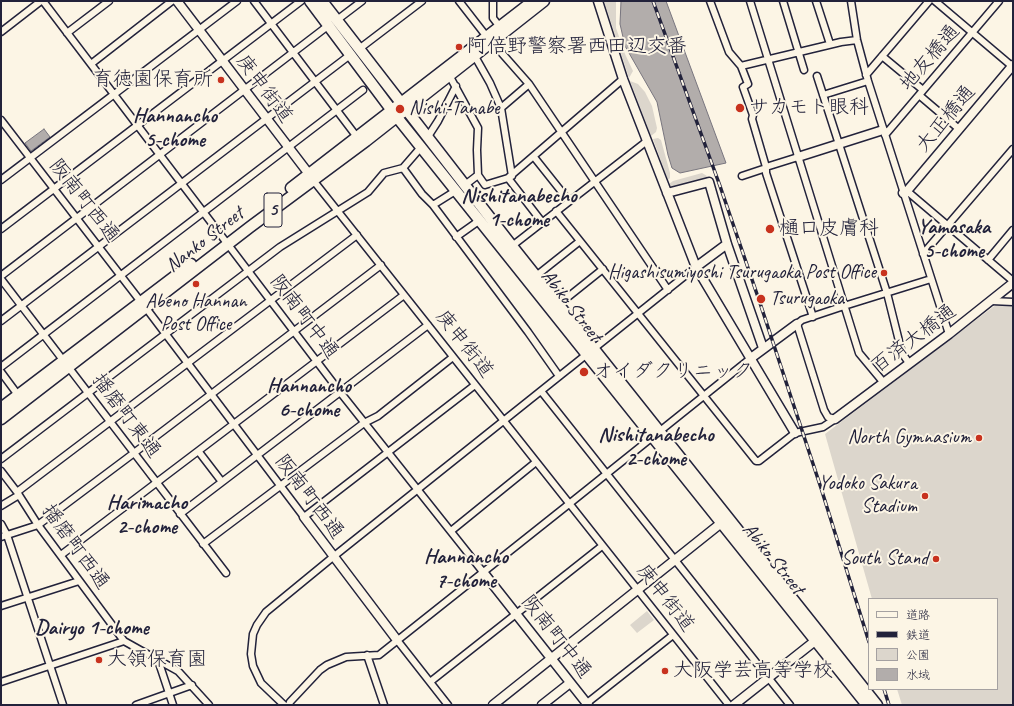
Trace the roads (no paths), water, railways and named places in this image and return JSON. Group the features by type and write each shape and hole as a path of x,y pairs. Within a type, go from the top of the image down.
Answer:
{"main road":[{"name":"Abiko Street","path":"310,1 359,49 402,106 424,142"},
{"name":"Abiko Street","path":"322,1 350,55 394,113 424,142 461,188 512,246 558,305 590,352"},
{"name":"Nanko Street","path":"402,106 449,75 490,39 500,27 533,1"},
{"name":"Nanko Street","path":"1,419 66,364 490,39 544,1"},
{"name":"Nanko Street","path":"311,177 358,137 394,113"},
{"name":"Abiko Street","path":"461,188 480,220 656,434 818,638 867,705"},
{"name":"Nanko Street","path":"1,408 18,395 66,364"},
{"name":"Abiko Street","path":"818,638 877,705"}],"street":[{"path":"1,32 42,1"},
{"name":"阪南町中通","path":"42,1 364,423 418,489 587,704"},
{"path":"67,33 109,1"},
{"path":"90,64 172,1"},
{"name":"庚申街道","path":"176,1 288,148 729,705"},
{"path":"1,180 237,1"},
{"path":"254,1 358,137"},
{"path":"1,229 301,1"},
{"path":"1,277 76,218 362,1"},
{"path":"359,49 422,1"},
{"path":"459,1 528,84 668,290"},
{"path":"493,1 493,18 500,27"},
{"path":"598,1 623,79 696,267 795,433"},
{"path":"710,1 729,52 741,66 748,84 743,87 754,115 752,119 766,168 766,173 813,317"},
{"path":"750,1 844,306 860,353 884,383"},
{"path":"783,1 804,70"},
{"path":"816,1 830,44"},
{"path":"858,1 852,4 857,40 867,78 884,133 905,192 949,334"},
{"path":"823,95 867,78 882,56 929,1"},
{"path":"935,1 1013,66"},
{"name":"地友橋通","path":"884,133 999,1"},
{"path":"741,66 830,44 857,40"},
{"path":"1,321 350,55"},
{"path":"882,56 959,129"},
{"path":"477,60 490,83 501,108 510,177 542,222"},
{"name":"大正橋通","path":"905,192 1013,66"},
{"path":"449,75 478,128 478,175 485,186 510,177 623,79"},
{"path":"817,76 887,293 902,353 909,363"},
{"path":"501,108 528,84"},
{"path":"1,459 87,392 280,247 368,192 384,173 403,168 424,142 438,121 456,86"},
{"path":"1,367 363,90"},
{"name":"阪南町西通","path":"1,120 4,129 30,158 54,189 333,557 448,705"},
{"path":"742,176 798,157 884,133"},
{"path":"512,246 647,141"},
{"path":"923,254 1013,148"},
{"path":"534,157 569,201"},
{"path":"403,168 528,332 559,376"},
{"path":"433,206 478,175"},
{"path":"667,193 709,182 727,244 763,348"},
{"path":"905,192 948,225 1013,282"},
{"path":"556,211 756,461 759,461 795,433 823,427 835,419"},
{"path":"456,237 480,220"},
{"path":"988,260 1013,230"},
{"path":"1,506 357,235"},
{"path":"536,276 580,241"},
{"path":"284,705 261,683 256,674 251,654 253,634 266,612 418,489 504,422 559,376 727,244"},
{"path":"4,536 38,525 381,265"},
{"path":"558,305 603,270"},
{"name":"播磨町東通","path":"1,277 226,573"},
{"path":"289,705 290,702 320,670 327,665 346,657 379,655 704,397 763,348 797,324 844,306 931,279"},
{"name":"百済大橋通","path":"835,419 992,301 1013,282"},
{"path":"61,555 199,452 404,295"},
{"path":"992,301 1013,302"},
{"path":"797,324 824,410 828,417 835,419"},
{"path":"180,514 428,325"},
{"path":"204,544 364,423 378,416 453,357"},
{"path":"1,372 18,395"},
{"path":"304,517 475,385"},
{"path":"541,391 790,705"},
{"path":"199,452 222,482"},
{"path":"451,531 536,462"},
{"name":"播磨町西通","path":"1,471 38,525 124,641"},
{"path":"493,705 724,520"},
{"path":"1,524 63,705"},
{"path":"430,682 602,546"},
{"path":"1,606 79,580"},
{"path":"587,704 673,635"},
{"path":"734,705 818,638"},
{"path":"1,682 124,641 178,671 209,705"},
{"path":"367,655 384,705"},
{"path":"158,660 173,705"},
{"path":"542,705 570,683"},
{"path":"136,705 144,704 192,685"}],"water":[{"path":"621,1 666,1 726,163 680,173 672,168 657,102 625,46 620,24"},
{"path":"44,129 50,137 31,151 25,143"}],"railway":[{"path":"653,1 720,186 759,300 821,488 868,639"},
{"path":"884,690 889,705"}],"place":[{"name":"阿倍野警察署西田辺交番","path":"459,47"},
{"name":"育徳園保育所","path":"221,80"},
{"name":"サカモト眼科","path":"740,108"},
{"name":"Nishi-Tanabe","path":"400,109"},
{"name":"樋口皮膚科","path":"770,229"},
{"name":"Higashisumiyoshi Tsurugaoka Post Office","path":"884,273"},
{"name":"Abeno Hannan Post Office","path":"196,284"},
{"name":"Tsurugaoka","path":"761,299"},
{"name":"オイダクリニック","path":"584,372"},
{"name":"North Gymnasium","path":"979,438"},
{"name":"Yodoko Sakura Stadium","path":"925,496"},
{"name":"South Stand","path":"936,559"},
{"name":"大領保育園","path":"99,660"},
{"name":"大阪学芸高等学校","path":"665,671"}],"district":[{"name":"Hannancho 5-chome","path":"175,128"},
{"name":"Nishitanabecho 1-chome","path":"519,208"},
{"name":"Yamasaka 5-chome","path":"954,239"},
{"name":"Hannancho 6-chome","path":"309,398"},
{"name":"Nishitanabecho 2-chome","path":"656,447"},
{"name":"Harimacho 2-chome","path":"147,515"},
{"name":"Hannancho 7-chome","path":"466,569"},
{"name":"Dairyo 1-chome","path":"92,628"}]}
